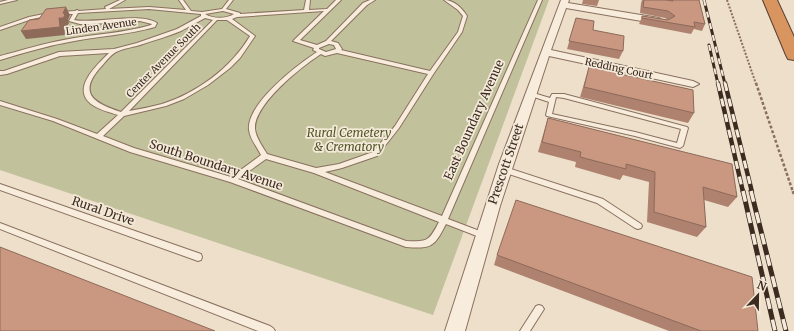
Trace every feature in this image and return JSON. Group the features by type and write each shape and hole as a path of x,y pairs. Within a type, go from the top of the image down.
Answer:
{"highway":[{"path":"770,0 794,55"}],"street":[{"path":"564,2 666,22"},
{"name":"Prescott Street","path":"454,331 482,235 530,94 564,2"},
{"name":"Redding Court","path":"546,52 693,84"}],"lane":[{"path":"0,3 15,0"},
{"path":"105,9 113,0"},
{"path":"105,9 123,0"},
{"path":"181,0 189,11"},
{"path":"223,10 231,0"},
{"path":"306,11 308,0"},
{"path":"339,0 326,10 296,41 325,54 337,51 431,73"},
{"path":"373,0 365,4 328,42 261,104 254,115 252,128 265,156 316,171 482,235"},
{"path":"316,171 348,164 375,154 397,127 431,73 460,32 464,22 465,16 460,9 446,0"},
{"name":"East Boundary Avenue","path":"425,245 430,242 444,220 538,1"},
{"path":"0,29 31,18 77,11 105,9 162,8 189,11 216,19 228,19 237,16 326,10"},
{"path":"0,73 5,73 66,52 114,51 173,32 203,15 223,10 234,12 238,14 237,16"},
{"name":"Linden Avenue","path":"0,58 41,46 69,40 139,30 153,26 155,23 152,20 84,23 71,21 77,11"},
{"name":"Center Avenue South","path":"100,136 216,19"},
{"path":"114,51 90,76 86,87 86,94 91,102 100,108 122,114 170,103 189,94 213,78 233,61 248,45 253,36 228,19"},
{"path":"328,42 338,46 337,51"},
{"path":"530,94 552,101"},
{"path":"554,95 564,96 685,128 680,146 550,114 552,101 554,95"},
{"name":"South Boundary Avenue","path":"0,103 100,136 132,150 232,180 406,244 425,245"},
{"path":"232,180 265,156"},
{"path":"504,170 600,201 638,226"},
{"name":"Rural Drive","path":"0,187 198,257"},
{"path":"0,226 270,331"},
{"path":"525,331 539,309"}],"path":[{"path":"727,0 794,194"}],"green space":[{"name":"Rural Cemetery & Crematory","path":"0,0 549,0 433,315 0,170"}],"building":[{"path":"644,0 699,0 705,24 694,22 695,27 642,18 642,16 668,20 675,16 668,11 643,7"},
{"path":"66,7 63,13 65,15 63,18 59,18 60,27 21,31 29,20 39,19 46,9"},
{"path":"576,18 594,21 593,30 624,36 623,51 569,41"},
{"path":"589,67 693,90 694,113 584,87"},
{"path":"548,118 732,164 737,197 703,187 706,227 654,212 655,172 626,164 626,169 580,157 581,152 542,142"},
{"path":"516,200 752,277 758,331 701,331 497,255"},
{"path":"0,247 215,331 0,331"}],"railway":[{"path":"704,0 725,84"},
{"path":"709,45 718,84"},
{"path":"718,83 743,192"},
{"path":"725,83 752,192"},
{"path":"743,191 775,331"},
{"path":"751,191 786,331"}]}
